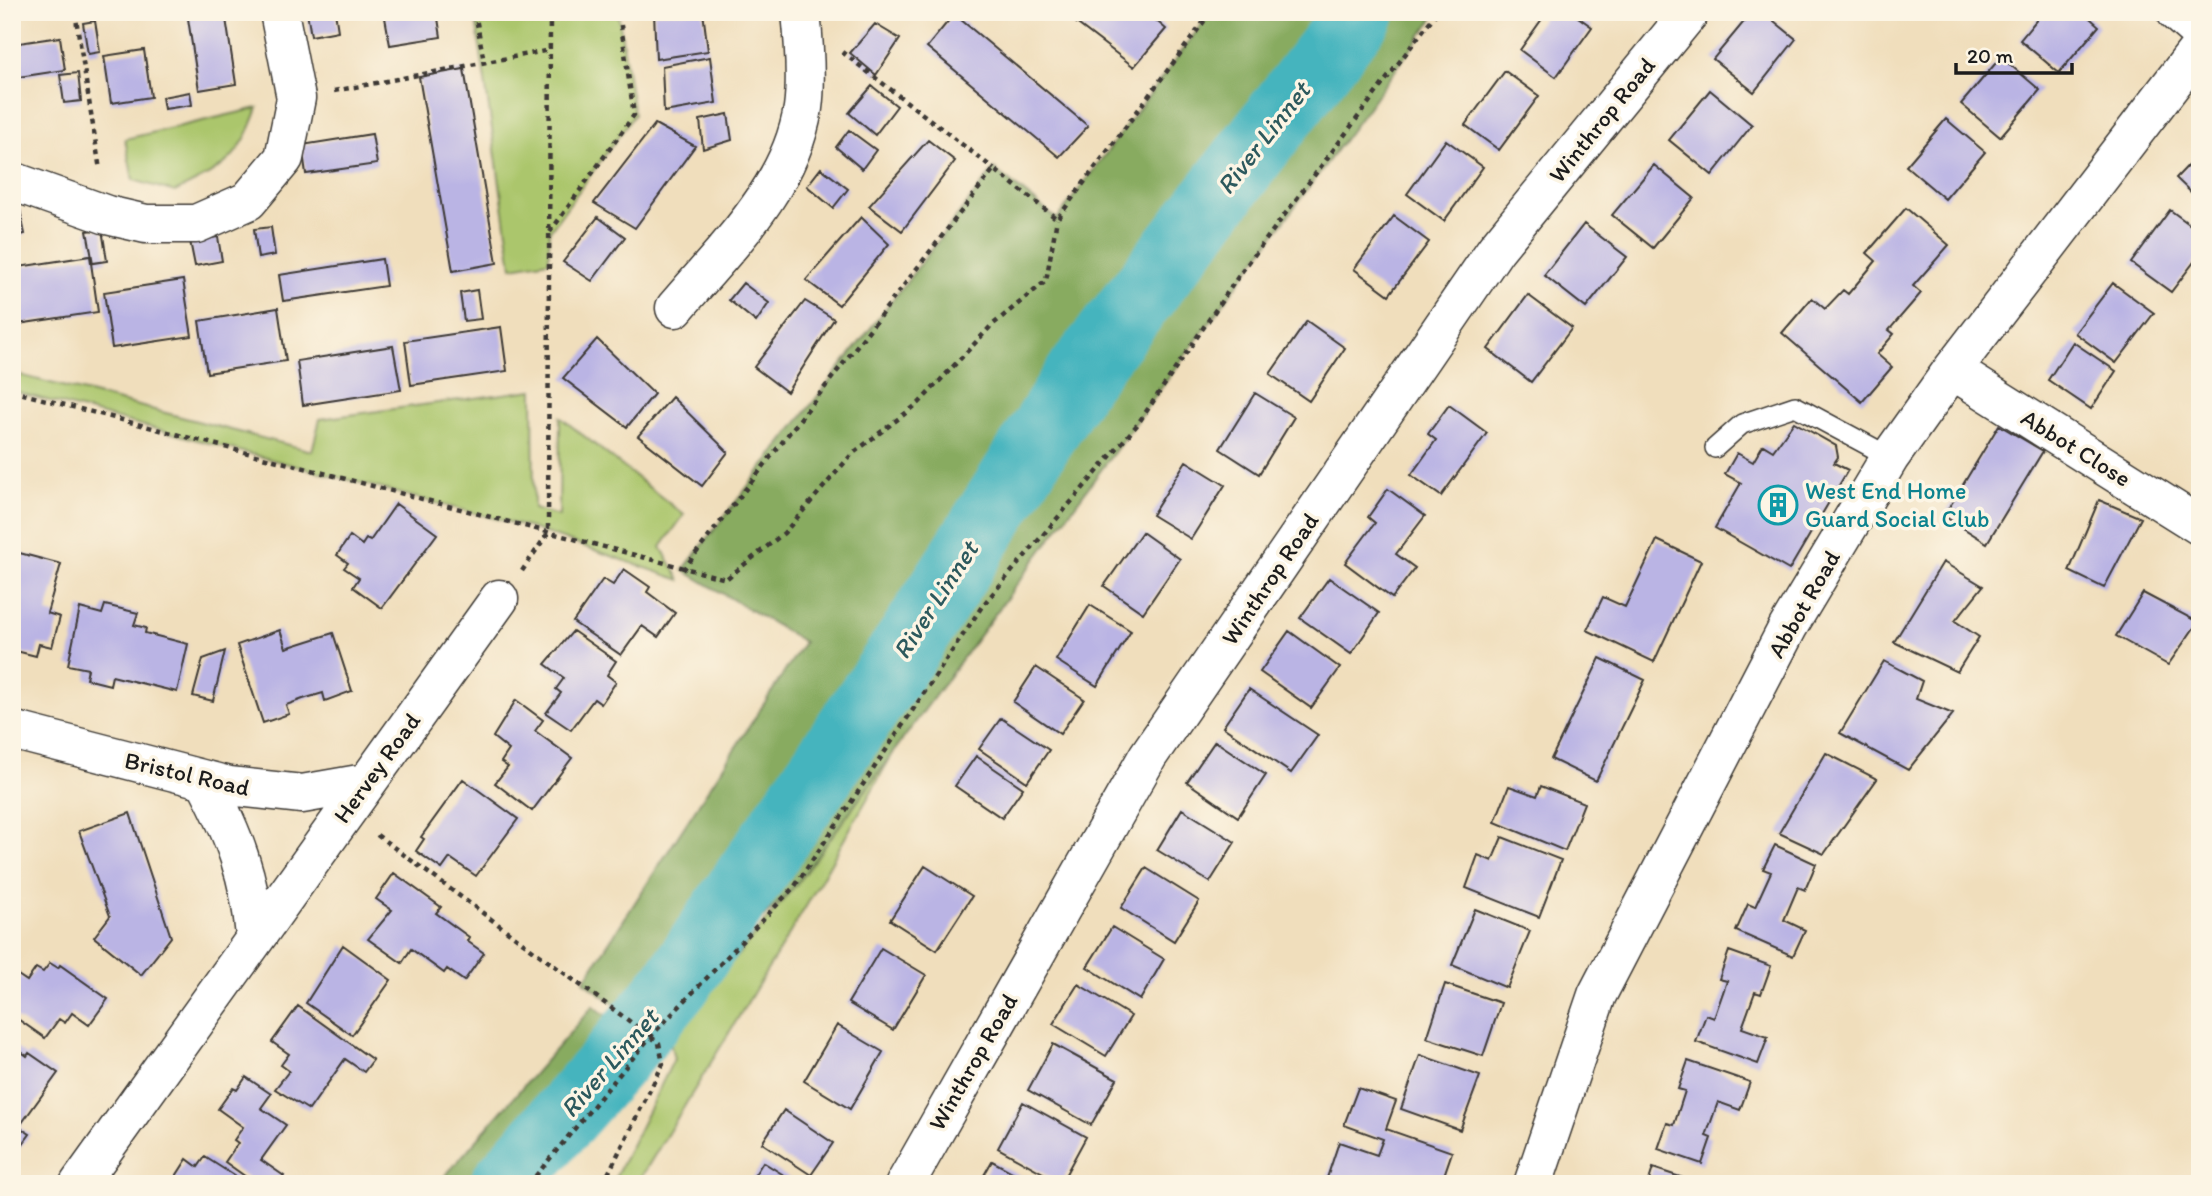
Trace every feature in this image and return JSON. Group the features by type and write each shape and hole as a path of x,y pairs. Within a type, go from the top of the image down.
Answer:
{"street":[{"path":"12,181 107,215 146,224 196,224 248,201 284,158 296,98 279,12"},
{"name":"Winthrop Road","path":"905,1184 1148,757 1496,249 1690,12"},
{"path":"2176,12 2200,33"},
{"path":"675,308 752,217 786,163 803,108 802,17"},
{"name":"Abbot Road","path":"1533,1184 1597,995 1788,627 1891,457 1951,370 2200,47"},
{"name":"Abbot Close","path":"1951,370 2200,526"},
{"name":"Hervey Road","path":"79,1184 499,599"},
{"name":"Bristol Road","path":"12,730 206,782 264,792 355,797"},
{"path":"206,782 238,847 248,879 255,936"}],"lane":[{"path":"1715,448 1742,425 1795,406 1891,457"}],"path":[{"path":"75,12 107,215"},
{"path":"475,12 484,62"},
{"path":"499,599 548,533 550,12"},
{"path":"550,232 634,114 619,12"},
{"path":"12,391 683,570 726,579 784,533 852,454 919,403 991,326 1046,281 1057,219 1211,12"},
{"path":"529,1184 651,1036 795,886 983,606 1137,425 1240,274 1437,12"},
{"path":"802,17 1057,219"},
{"path":"296,98 550,51"},
{"path":"683,570 994,169"},
{"path":"355,797 651,1036 663,1052 663,1064 603,1184"}],"green space":[{"path":"475,12 618,12 634,115 549,232 549,261 512,267"},
{"path":"1211,12 1438,12 795,886 655,1025 618,1007 584,981 804,642 683,570 994,169 1057,219"},
{"path":"258,108 236,152 206,176 175,192 133,180 125,139"},
{"path":"12,373 312,451 320,419 533,390 534,509 559,516 560,417 684,515 661,547 680,580 531,528 12,391"},
{"path":"892,755 808,903 637,1184 612,1184 674,1059 669,1038 795,886"},
{"path":"593,1006 638,1038 514,1184 438,1184"}],"building":[{"path":"187,12 225,12 236,84 199,90"},
{"path":"307,12 335,12 338,31 311,36"},
{"path":"384,12 437,12 441,37 390,45"},
{"path":"703,12 708,51 656,59 654,13"},
{"path":"1075,12 1146,12 1166,29 1134,67 1070,18"},
{"path":"1547,12 1571,12 1592,27 1556,77 1520,50"},
{"path":"1752,12 1763,12 1796,39 1754,92 1713,59"},
{"path":"2043,12 2083,12 2099,26 2059,73 2020,40"},
{"path":"954,14 1088,126 1059,157 927,47"},
{"path":"95,21 100,52 88,54 83,23"},
{"path":"875,24 900,39 876,75 850,53"},
{"path":"60,37 65,70 12,78 12,44"},
{"path":"144,50 151,97 111,103 104,56"},
{"path":"710,57 716,103 664,112 662,66"},
{"path":"2001,57 2040,90 2000,137 1961,104"},
{"path":"464,69 497,263 453,271 419,77"},
{"path":"1505,71 1539,96 1499,150 1465,125"},
{"path":"78,73 81,101 64,103 60,75"},
{"path":"872,86 897,106 875,135 849,113"},
{"path":"1710,90 1752,125 1712,175 1669,140"},
{"path":"190,92 192,105 164,109 162,97"},
{"path":"728,114 732,140 703,149 700,120"},
{"path":"1946,119 1985,152 1945,199 1906,166"},
{"path":"655,124 695,146 635,228 594,203"},
{"path":"849,130 876,150 862,169 836,147"},
{"path":"372,134 377,164 306,174 302,145"},
{"path":"928,140 955,161 902,231 869,206"},
{"path":"1446,140 1483,167 1444,221 1407,194"},
{"path":"2200,153 2200,201 2176,178"},
{"path":"1654,165 1694,198 1653,248 1612,215"},
{"path":"821,168 848,189 833,208 807,186"},
{"path":"1906,208 1949,245 1913,286 1921,293 1889,330 1894,334 1877,354 1892,367 1862,402 1782,333 1812,298 1825,309 1843,290 1848,294 1876,261 1867,253"},
{"path":"20,210 25,234 12,237 12,211"},
{"path":"2170,210 2200,232 2200,254 2171,292 2131,263"},
{"path":"1394,216 1429,242 1389,295 1354,269"},
{"path":"598,217 625,237 592,281 563,262"},
{"path":"861,217 889,244 839,305 806,280"},
{"path":"1584,224 1627,257 1586,308 1544,275"},
{"path":"271,227 275,255 258,258 254,229"},
{"path":"102,229 107,261 93,263 87,231"},
{"path":"218,237 222,261 195,266 190,241"},
{"path":"90,256 98,312 18,324 12,268"},
{"path":"382,259 386,286 283,301 279,275"},
{"path":"183,280 192,336 112,348 104,292"},
{"path":"743,283 769,303 756,322 729,300"},
{"path":"2113,283 2154,313 2116,363 2075,333"},
{"path":"477,290 481,319 464,321 460,293"},
{"path":"1528,295 1572,328 1531,382 1488,349"},
{"path":"805,301 834,319 787,392 754,367"},
{"path":"278,308 286,361 207,373 199,321"},
{"path":"1307,321 1345,348 1309,401 1270,374"},
{"path":"501,327 507,371 411,385 405,341"},
{"path":"597,339 654,394 627,427 563,378"},
{"path":"2073,342 2116,371 2091,409 2048,380"},
{"path":"393,346 401,390 303,405 297,361"},
{"path":"1255,393 1294,417 1259,474 1220,449"},
{"path":"672,397 728,452 702,486 638,436"},
{"path":"1449,405 1487,433 1441,496 1411,475 1436,440 1428,434"},
{"name":"West End Home Guard Social Club","path":"1794,422 1836,446 1838,457 1834,463 1848,470 1789,570 1715,528 1741,483 1725,474 1737,453 1753,462 1763,445 1773,451"},
{"path":"1999,425 2043,451 1987,543 1944,516"},
{"path":"1186,461 1225,485 1191,539 1152,515"},
{"path":"1388,489 1425,516 1396,554 1415,568 1392,598 1345,563 1375,523 1368,517"},
{"path":"2099,500 2141,518 2104,588 2069,571"},
{"path":"396,504 437,534 382,608 353,587 359,578 344,568 348,563 337,555 350,536 362,545 366,539 370,541"},
{"path":"1142,532 1180,559 1143,613 1104,586"},
{"path":"1657,540 1701,561 1654,662 1587,630 1603,597 1625,607"},
{"path":"12,551 61,564 47,613 60,617 52,647 39,644 36,656 12,650"},
{"path":"1943,562 1983,586 1955,621 1979,637 1957,672 1894,642"},
{"path":"624,569 650,587 647,592 675,613 658,637 642,626 621,655 573,622 603,579 613,585"},
{"path":"1329,578 1379,613 1351,654 1300,618"},
{"path":"2143,593 2198,622 2168,665 2116,636"},
{"path":"105,605 138,613 134,625 146,628 145,633 188,644 177,692 112,676 110,685 86,679 88,669 68,665 80,608 102,614"},
{"path":"1090,605 1131,631 1097,686 1056,660"},
{"path":"280,630 286,648 333,633 352,691 325,701 323,693 286,705 289,714 263,723 237,645"},
{"path":"573,631 616,661 607,675 616,682 601,704 594,699 571,730 546,713 561,693 556,689 564,678 545,664"},
{"path":"1289,631 1340,668 1311,708 1260,672"},
{"path":"225,651 213,701 193,696 203,659"},
{"path":"1600,658 1645,680 1596,781 1551,759"},
{"path":"1884,661 1922,681 1916,699 1953,714 1908,770 1840,733"},
{"path":"1036,667 1084,699 1060,734 1013,702"},
{"path":"1249,689 1318,735 1291,773 1223,727"},
{"path":"516,700 543,720 535,731 572,758 532,811 495,783 508,767 501,762 509,750 493,737"},
{"path":"1001,718 1049,750 1027,782 979,749"},
{"path":"1215,741 1266,775 1238,817 1187,782"},
{"path":"1826,753 1877,779 1824,854 1779,833"},
{"path":"976,756 1023,788 1002,818 955,786"},
{"path":"463,779 518,819 476,876 450,858 442,869 416,851 424,839 421,837"},
{"path":"1509,786 1537,796 1541,786 1584,803 1565,851 1495,822"},
{"path":"1182,809 1235,842 1210,882 1157,850"},
{"path":"130,813 171,937 141,975 94,937 110,916 79,831"},
{"path":"1502,837 1561,860 1539,917 1466,888 1478,855 1492,861"},
{"path":"1775,845 1816,864 1805,890 1798,887 1784,920 1805,930 1793,956 1736,931 1748,904 1755,907 1771,872 1763,869"},
{"path":"925,866 972,896 937,950 890,920"},
{"path":"1146,868 1199,901 1174,941 1121,908"},
{"path":"394,873 441,907 436,913 469,937 467,941 484,953 464,981 447,969 444,973 411,949 402,963 368,939 392,910 376,899"},
{"path":"1475,909 1530,931 1507,988 1452,965"},
{"path":"1112,927 1164,959 1140,1000 1087,967"},
{"path":"343,945 391,980 352,1035 306,1003"},
{"path":"881,948 926,975 893,1030 848,1003"},
{"path":"1729,951 1771,966 1761,994 1755,992 1742,1028 1768,1037 1758,1064 1696,1042 1706,1015 1714,1018 1727,981 1719,979"},
{"path":"50,963 58,968 60,965 108,999 89,1025 72,1013 65,1023 59,1019 45,1038 12,1015 12,971 27,981 36,968 43,972"},
{"path":"1078,984 1131,1016 1106,1056 1053,1024"},
{"path":"1445,984 1501,1003 1483,1056 1427,1038"},
{"path":"298,1006 373,1060 364,1072 345,1059 309,1110 275,1089 289,1071 281,1065 289,1054 272,1042"},
{"path":"837,1025 883,1052 850,1109 804,1081"},
{"path":"1053,1044 1117,1079 1091,1125 1028,1090"},
{"path":"12,1045 58,1073 19,1127 30,1134 14,1156"},
{"path":"1420,1055 1480,1076 1460,1130 1401,1109"},
{"path":"1688,1061 1750,1082 1740,1110 1718,1102 1706,1136 1711,1138 1702,1164 1658,1149 1667,1123 1674,1125 1685,1091 1678,1089"},
{"path":"246,1077 271,1094 261,1108 286,1125 261,1160 284,1176 279,1184 256,1184 225,1162 238,1143 234,1140 243,1127 218,1109 233,1088 237,1090"},
{"path":"1358,1088 1396,1101 1386,1129 1452,1152 1441,1184 1325,1184 1339,1142 1377,1155 1383,1139 1344,1125"},
{"path":"1023,1102 1086,1137 1061,1183 998,1148"},
{"path":"784,1110 833,1143 811,1175 762,1143"},
{"path":"205,1157 241,1180 239,1184 171,1184 187,1159 198,1167"},
{"path":"992,1161 1034,1184 979,1184"},
{"path":"763,1162 798,1184 749,1184"},
{"path":"1653,1168 1698,1183 1698,1184 1648,1184"}],"waterway":[{"name":"River Linnet","path":"505,1184 615,1059 676,984 914,636 1079,376 1360,12"}],"place":[{"name":"West End Home Guard Social Club","path":"1778,505"}]}
